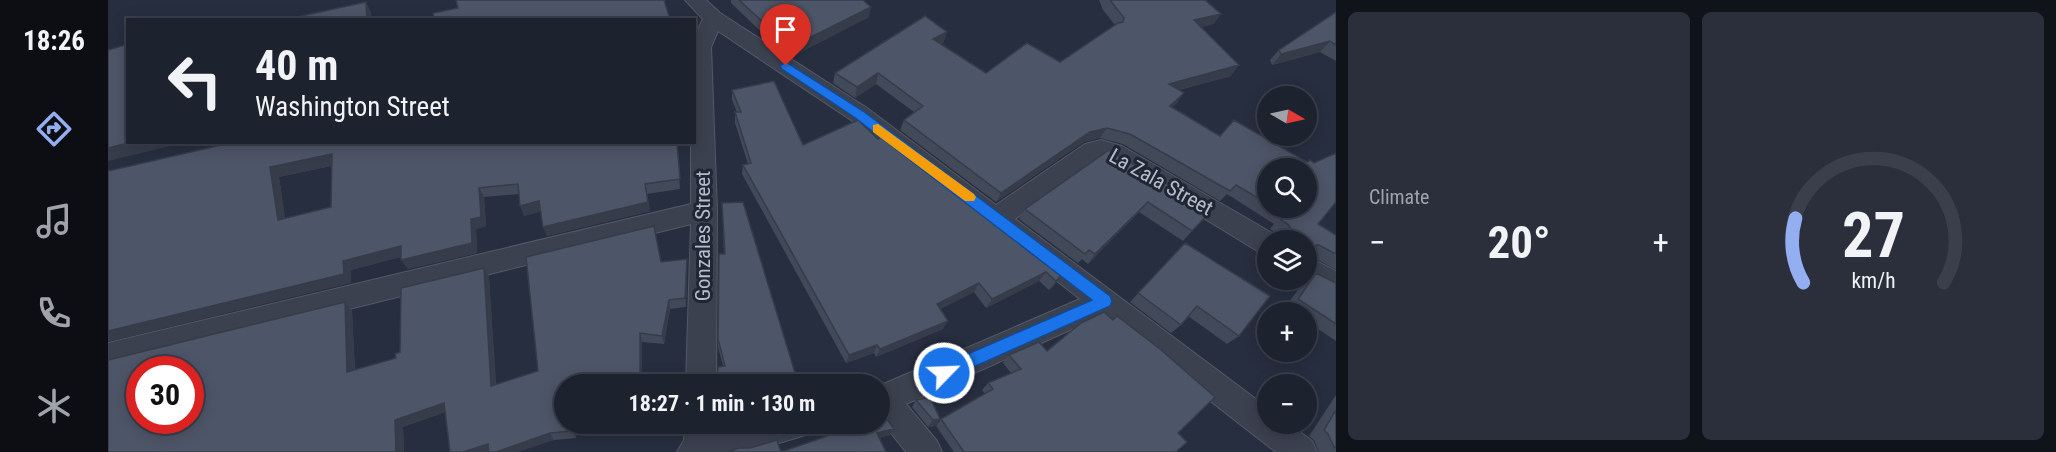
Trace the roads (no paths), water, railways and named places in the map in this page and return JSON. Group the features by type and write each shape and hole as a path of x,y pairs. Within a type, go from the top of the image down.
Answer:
{"street":[{"path":"696,0 714,18 859,114 1300,452"},
{"name":"Gonzales Street","path":"701,374 704,211 698,48 714,18"},
{"name":"La Zala Street","path":"997,218 1092,150 1101,149 1114,152 1257,237"},
{"path":"108,356 704,211"},
{"path":"1317,274 1336,285"},
{"path":"890,396 1105,301"},
{"path":"890,410 926,452"},
{"path":"698,444 746,434"}]}
